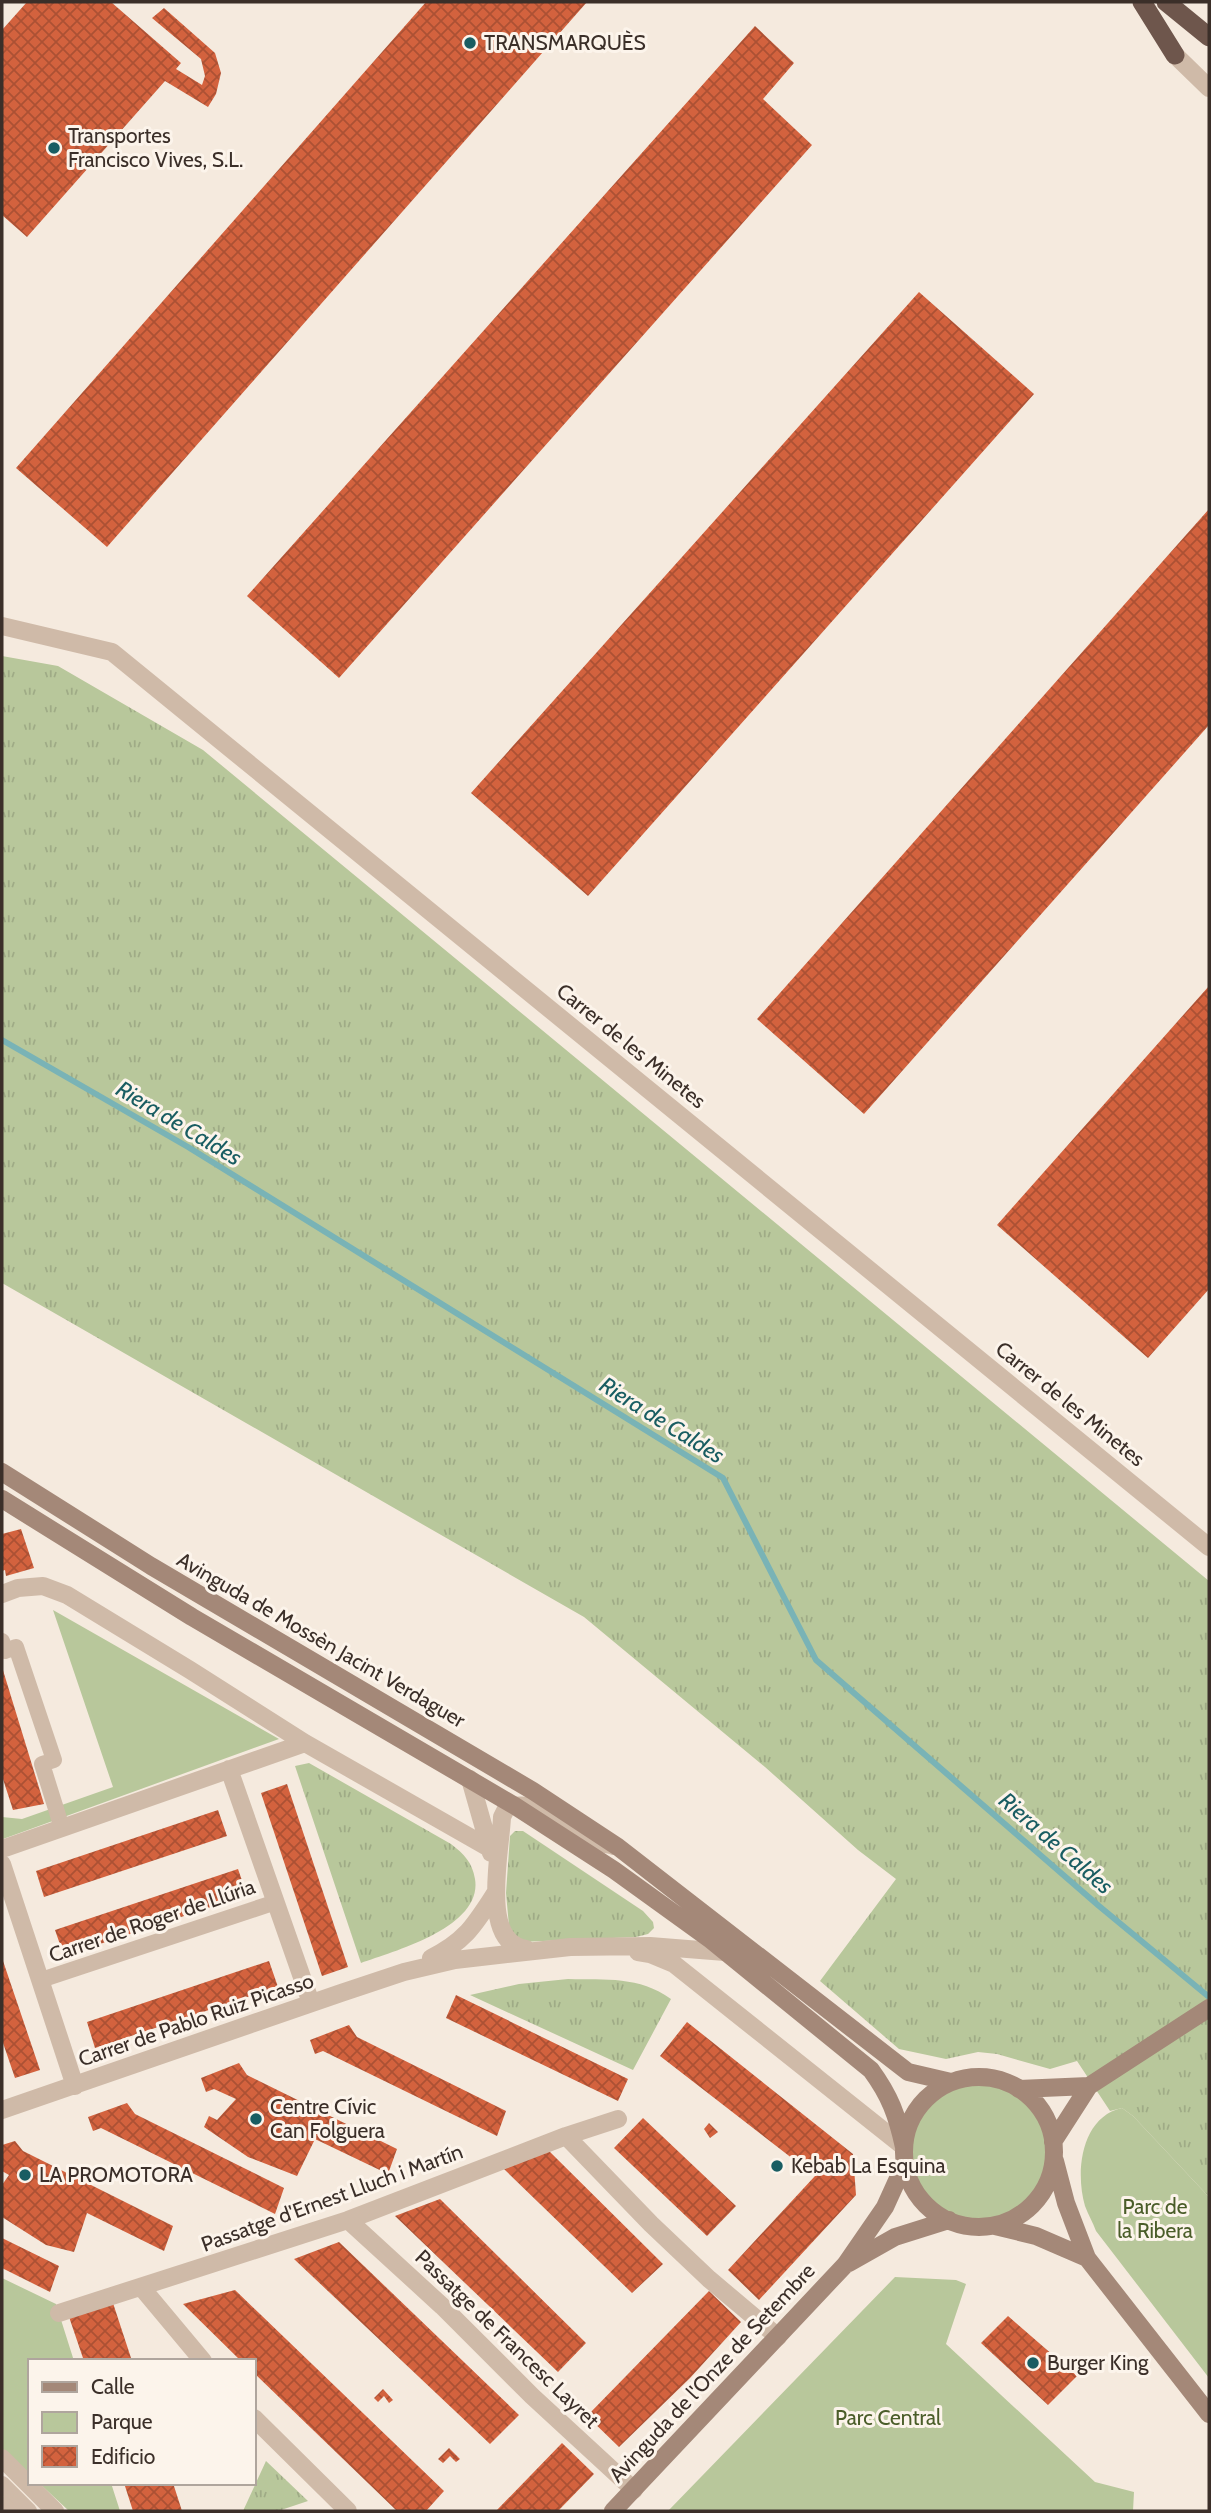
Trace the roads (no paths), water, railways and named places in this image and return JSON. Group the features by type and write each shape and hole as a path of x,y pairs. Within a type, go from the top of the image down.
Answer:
{"highway":[{"path":"1142,2 1175,55"},
{"path":"1166,2 1209,37"}],"main road":[{"name":"Avinguda de Mossèn Jacint Verdaguer","path":"2,1472 151,1566 533,1791 660,1878 908,2072 951,2082"},
{"name":"Avinguda de Mossèn Jacint Verdaguer","path":"2,1499 192,1617 470,1779 614,1870 718,1946 871,2070 894,2107 904,2155"},
{"path":"1209,2008 1089,2086 1053,2149 1045,2185 1028,2208 1011,2219 992,2225 966,2226 949,2220 924,2203 915,2191 904,2155 908,2127 918,2108 933,2093 951,2082 986,2078 1007,2082 1019,2089 1038,2106 1045,2118 1053,2149 1066,2203 1087,2258 1209,2414"},
{"path":"1019,2089 1089,2086"},
{"name":"Avinguda de l'Onze de Setembre","path":"613,2511 845,2266 885,2207 904,2155"},
{"name":"Avinguda de l'Onze de Setembre","path":"845,2266 895,2237 949,2220"},
{"path":"992,2225 1036,2236 1087,2258"}],"street":[{"path":"1175,55 1209,88"},
{"name":"Carrer de les Minetes","path":"2,626 112,652 1209,1547"},
{"path":"2,1594 18,1588 43,1586 66,1595 305,1743 489,1848"},
{"path":"2,1641 5,1651 16,1647 54,1760 42,1764 62,1828"},
{"path":"2,1849 305,1743"},
{"path":"229,1769 311,2003"},
{"path":"470,1779 497,1886"},
{"name":"Avinguda de Mossèn Jacint Verdaguer","path":"511,1806 528,1804 545,1811 592,1841 618,1847"},
{"name":"Carrer de Pablo Ruiz Picasso","path":"511,1806 502,1817 497,1916 502,1933 517,1948 531,1950"},
{"path":"2,1864 75,2086"},
{"name":"Avinguda de Mossèn Jacint Verdaguer","path":"660,1878 666,1895 696,1918 718,1946"},
{"name":"Carrer de Pablo Ruiz Picasso","path":"404,1972 453,1948 470,1931 497,1886"},
{"name":"Carrer de Roger de Llúria","path":"41,1980 276,1902"},
{"name":"Carrer de Pablo Ruiz Picasso","path":"2,2110 404,1972 455,1960 570,1947 718,1946"},
{"path":"614,1947 650,1954 674,1964 904,2155"},
{"name":"Passatge d'Ernest Lluch i Martín","path":"59,2313 348,2220 566,2136 618,2119"},
{"path":"566,2136 660,2233 709,2279 778,2336"},
{"name":"Passatge de Francesc Layret","path":"348,2220 634,2490"},
{"path":"142,2288 201,2359"},
{"path":"256,2420 348,2511"},
{"path":"2,2458 28,2484"},
{"path":"2,2484 29,2511"},
{"path":"29,2485 55,2511"},
{"path":"2,2505 8,2511"}],"waterway":[{"name":"Riera de Caldes","path":"2,1040 188,1147 723,1478 816,1660 1099,1906 1209,1997"}],"place":[{"name":"TRANSMARQUÈS","path":"470,43"},
{"name":"Transportes Francisco Vives, S.L.","path":"54,148"},
{"name":"Centre Cívic Can Folguera","path":"256,2119"},
{"name":"Kebab La Esquina","path":"777,2166"},
{"name":"LA PROMOTORA","path":"25,2175"},
{"name":"Burger King","path":"1033,2363"}],"park label":[{"name":"Parc de la Ribera","path":"1155,2219"},
{"name":"Parc Central","path":"888,2418"}]}
